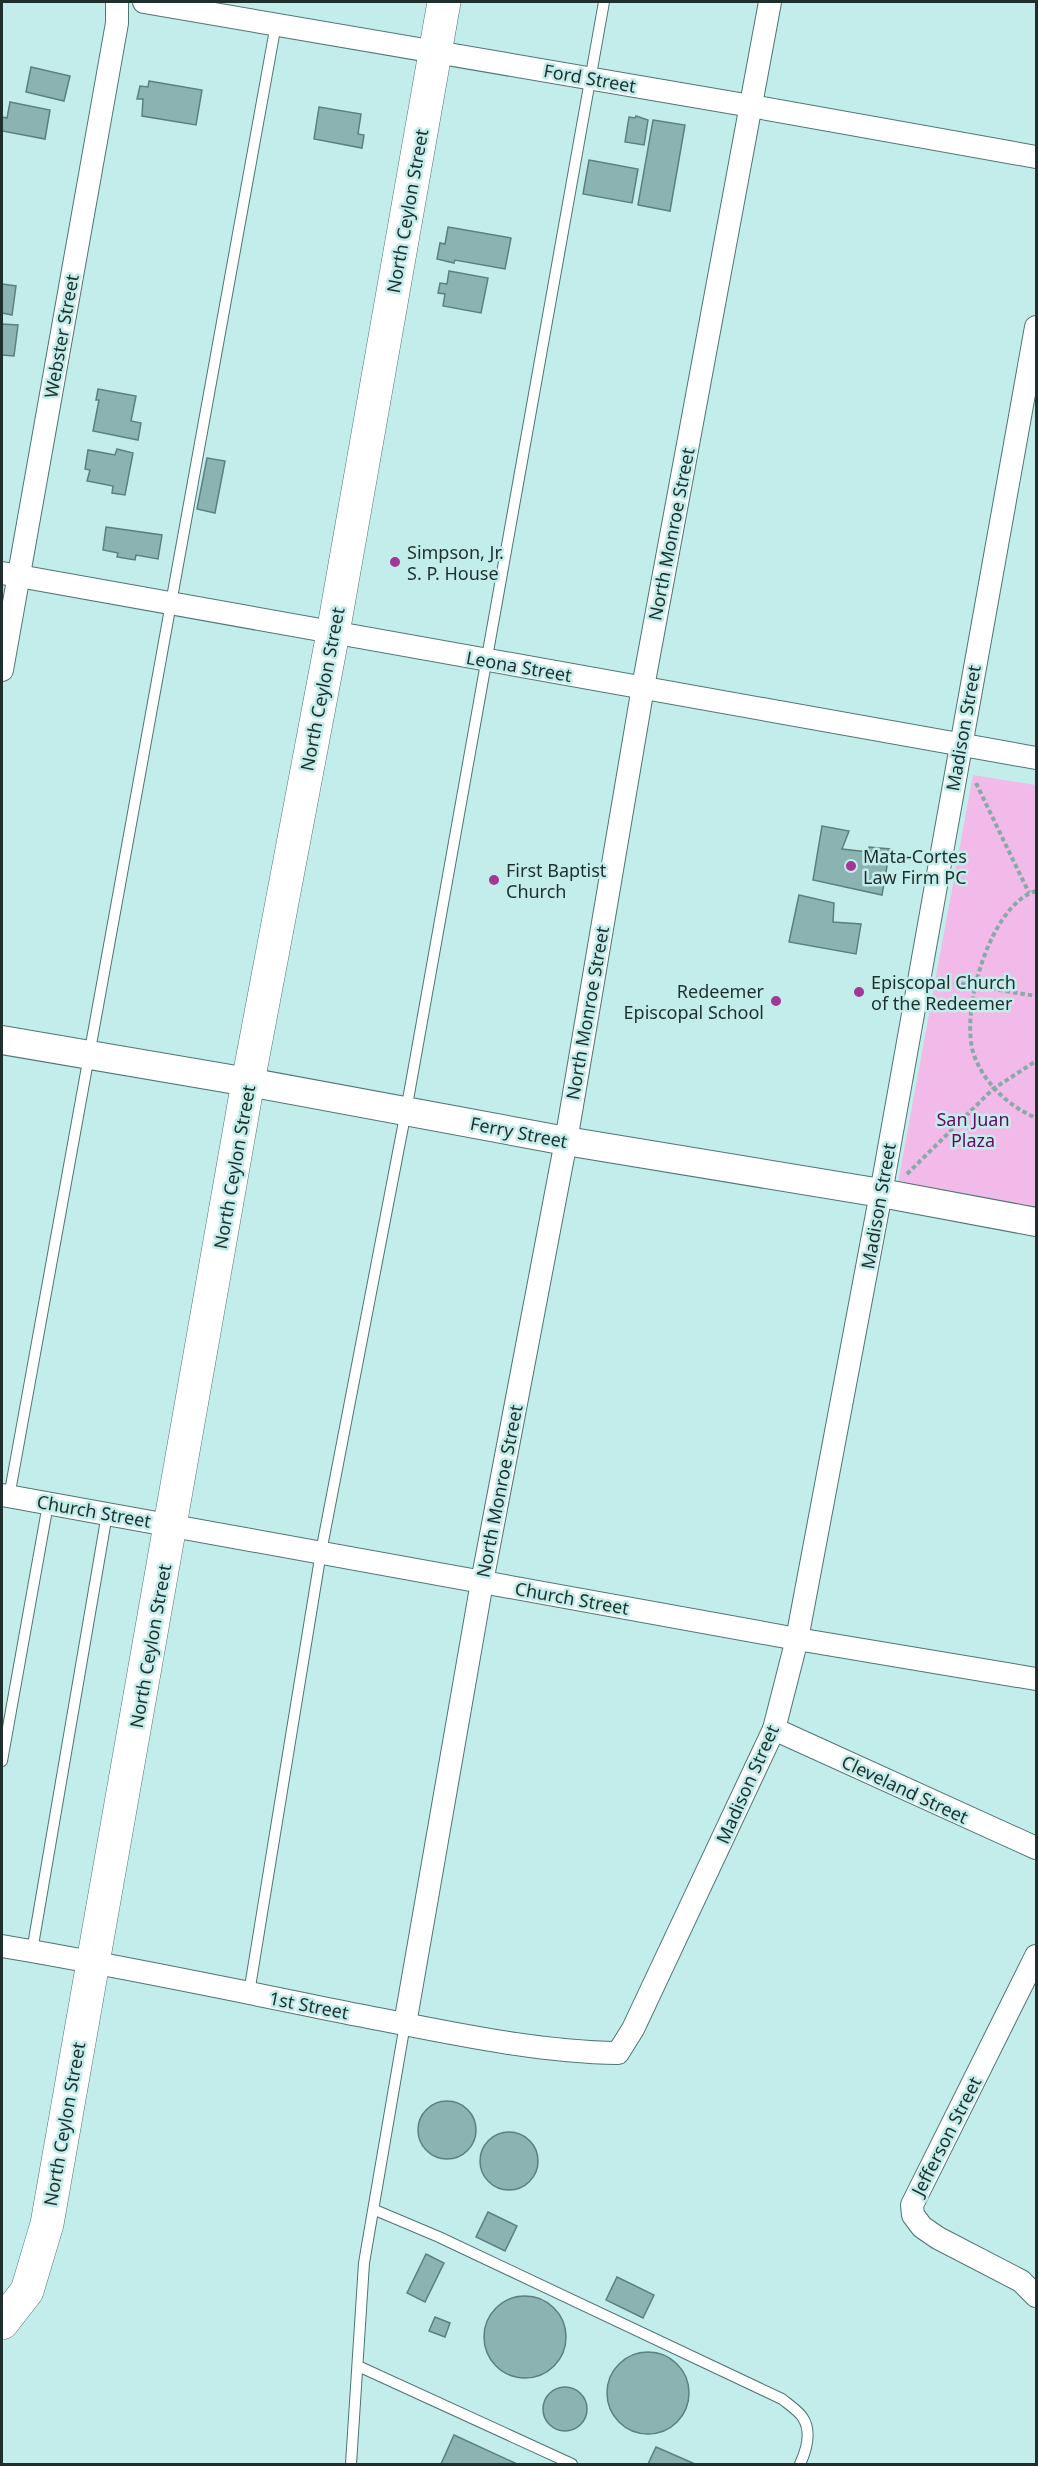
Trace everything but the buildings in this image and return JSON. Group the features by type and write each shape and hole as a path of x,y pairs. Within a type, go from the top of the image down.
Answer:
{"main road":[{"name":"North Ceylon Street","path":"2,2324 27,2291 47,2224 92,1962 172,1525 248,1082 333,633 444,2"}],"street":[{"name":"Webster Street","path":"2,670 10,574 117,23 117,2"},
{"name":"Ford Street","path":"144,2 751,105 1036,157"},
{"name":"North Monroe Street","path":"405,2024 482,1582 566,1141 643,687 770,2"},
{"name":"Madison Street","path":"618,2053 633,2029 774,1729 797,1639 881,1193 1036,327"},
{"name":"Leona Street","path":"10,574 1036,758"},
{"name":"Ferry Street","path":"2,1040 1036,1222"},
{"name":"Church Street","path":"5,1496 797,1639 1036,1679"},
{"name":"Cleveland Street","path":"774,1729 1036,1848"},
{"name":"1st Street","path":"2,1946 405,2024 573,2053 618,2053"},
{"name":"Jefferson Street","path":"1036,1956 912,2205 913,2215 922,2227 938,2238 1021,2281 1036,2296"}],"lane":[{"path":"249,1993 321,1552 406,1111 604,2"},
{"path":"5,1496 89,1055 276,24"},
{"path":"2,1761 48,1504"},
{"path":"32,1951 107,1514"},
{"path":"351,2464 364,2263 375,2210 405,2024"},
{"path":"375,2210 449,2242 782,2399 803,2417 806,2426 808,2434 800,2464"},
{"path":"358,2366 572,2464"}],"path":[{"path":"972,775 1029,893"},
{"path":"1036,891 1029,893 1001,919 980,965 971,1018 974,1054 993,1089 1019,1110 1036,1118"},
{"path":"919,977 1036,996"},
{"path":"906,1175 993,1089 1036,1061"}],"green space":[{"name":"San Juan Plaza","path":"973,775 1036,785 1036,1209 898,1183"}],"place":[{"name":"Simpson, Jr. S. P. House","path":"395,562"},
{"name":"Mata-Cortes Law Firm PC","path":"851,866"},
{"name":"First Baptist Church","path":"494,880"},
{"name":"Episcopal Church of the Redeemer","path":"859,992"},
{"name":"Redeemer Episcopal School","path":"776,1001"}]}
